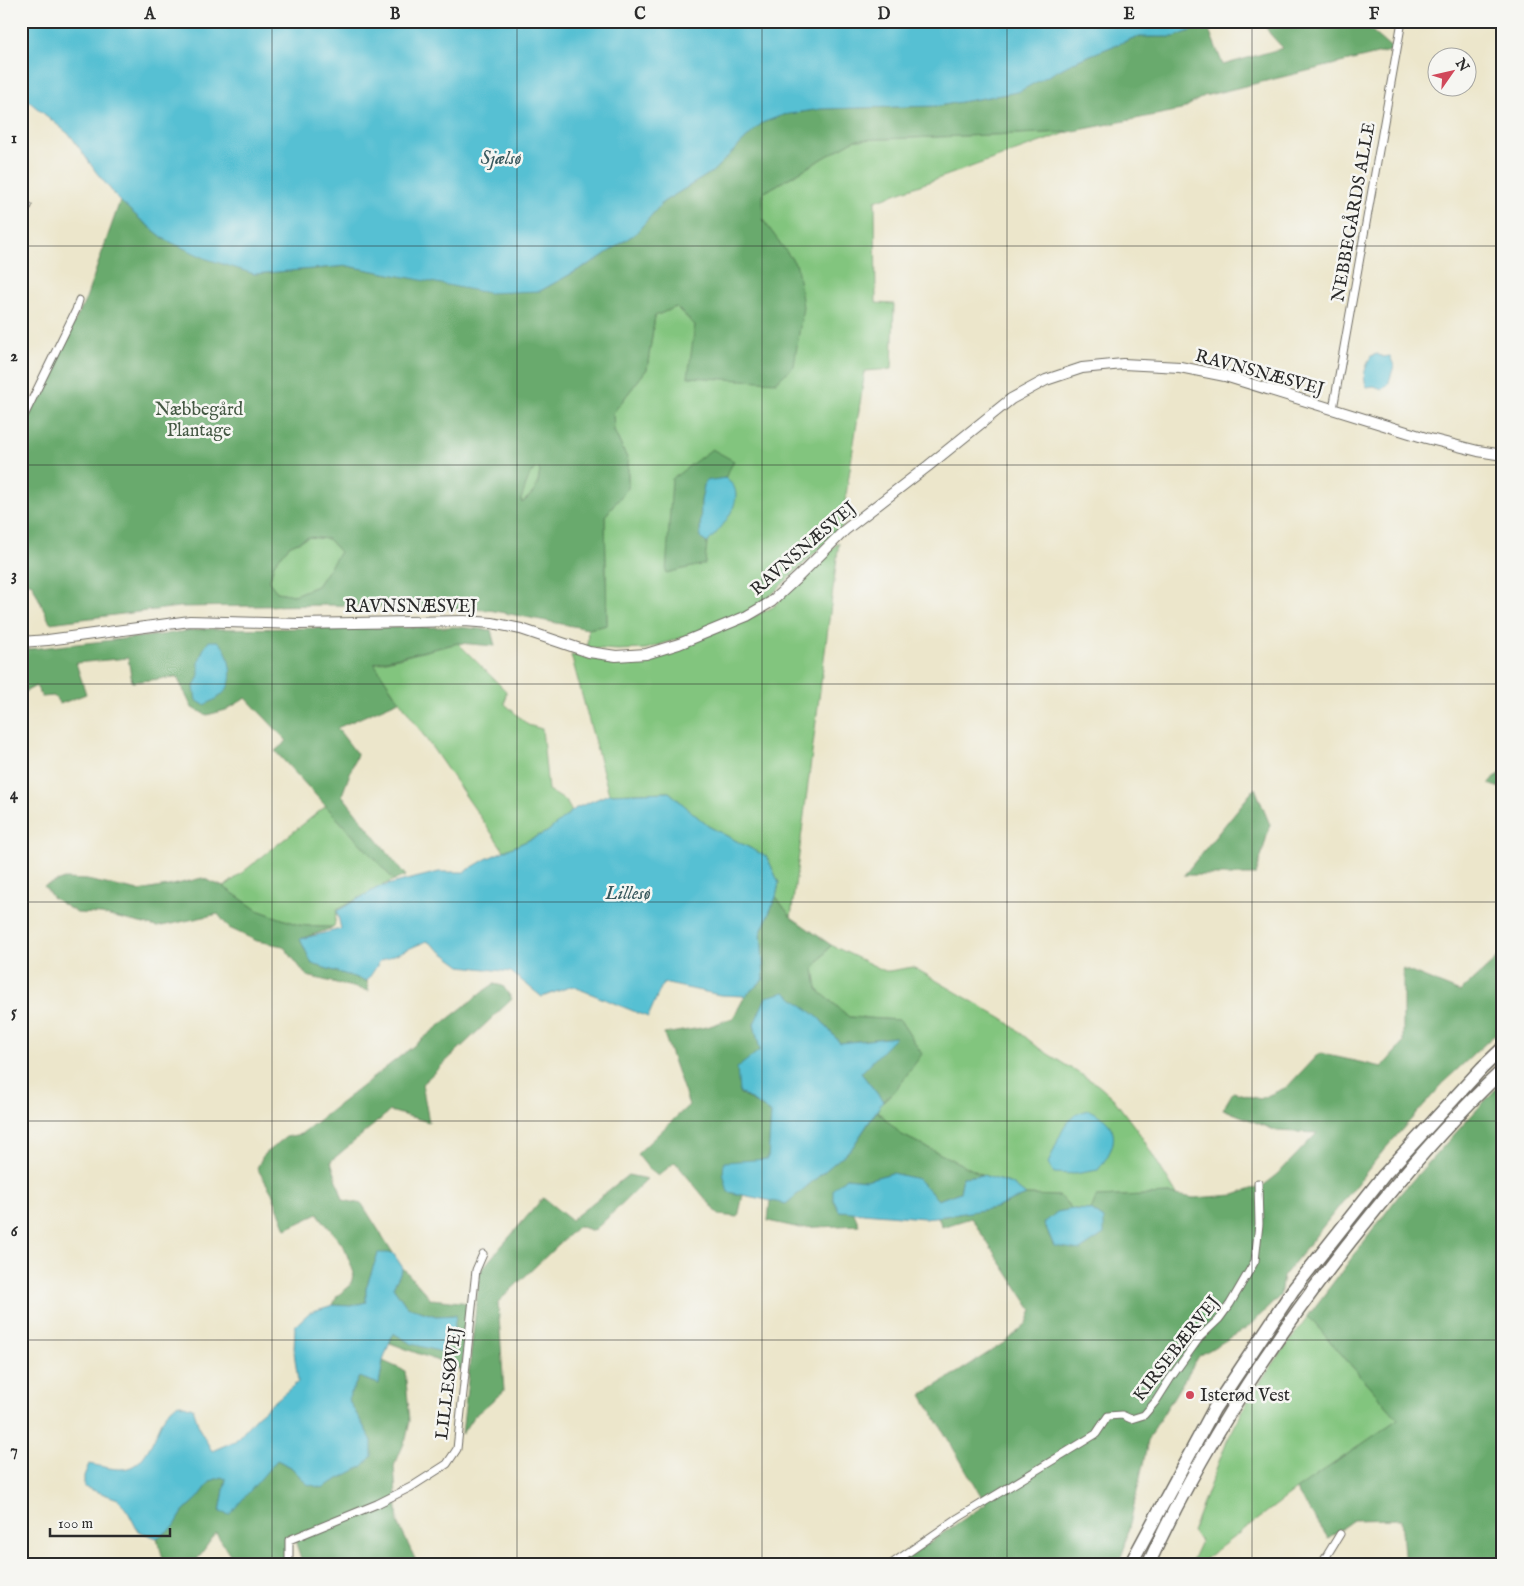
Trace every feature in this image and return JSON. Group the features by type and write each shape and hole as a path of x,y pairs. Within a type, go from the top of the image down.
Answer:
{"highway":[{"path":"1130,1565 1214,1409 1293,1290 1384,1175 1482,1068 1503,1048"},
{"path":"1148,1565 1212,1442 1295,1314 1345,1247 1412,1165 1503,1070"}],"main road":[{"name":"RAVNSNÆSVEJ","path":"21,642 190,621 299,624 464,620 521,629 589,652 616,656 646,654 679,644 747,616 772,602 845,530 1011,399 1046,380 1082,368 1123,364 1180,367 1225,376 1426,438 1503,455"}],"street":[{"name":"NEBBEGÅRDS ALLE","path":"1333,409 1402,21"},
{"path":"21,422 76,310 79,300"},
{"name":"KIRSEBÆRVEJ","path":"890,1565 958,1518 1096,1434 1108,1416 1122,1415 1131,1419 1144,1415 1156,1401 1200,1337 1219,1319 1230,1304 1255,1261 1259,1224 1258,1183"},
{"name":"LILLESØVEJ","path":"289,1565 289,1540 377,1504 411,1487 447,1464 456,1449 476,1270 484,1254"},
{"path":"1321,1565 1340,1534"}],"green space":[{"name":"Næbbegård Plantage","path":"1262,21 1369,21 1365,25 1394,50 1204,96 1181,110 1069,132 855,140 763,193 763,220 797,266 803,307 794,366 776,382 688,377 695,325 676,307 655,316 647,369 613,413 614,431 628,460 628,488 605,516 607,625 588,629 489,610 330,605 179,607 50,623 32,584 21,580 21,430 85,301 120,201 166,240 254,274 348,266 406,277 540,291 598,259 636,233 663,202 712,172 762,123 783,115 821,109 938,106 1017,92 1078,60 1136,37 1174,37 1207,25 1223,65 1283,48 1270,34","holes":["537,467 540,471 537,486 533,493 522,503 521,499 530,474","309,537 328,539 340,552 317,586 294,595 277,592 269,582 274,564 289,546"]},
{"path":"1069,132 875,201 876,303 894,304 892,369 865,371 844,508 844,525 766,600 745,613 678,639 646,649 587,648 588,629 607,625 605,516 628,488 628,460 614,431 613,413 647,369 655,316 676,307 695,325 689,377 797,266 763,220 763,193 855,140"},
{"path":"712,449 734,461 725,478 705,482 701,501 700,538 707,543 705,564 666,573 672,479"},
{"path":"537,466 540,471 537,486 533,493 521,503 530,474"},
{"path":"309,537 328,539 340,552 317,586 294,595 277,592 269,582 274,564 289,546"},
{"path":"839,542 791,917 776,897 779,883 767,857 708,826 669,792 609,794 571,655 612,662 645,659 747,620 773,607"},
{"path":"457,627 491,630 495,646 458,643 374,663 399,701 337,728 357,754 342,795 406,876 394,880 275,751 287,741 246,698 226,710 207,715 192,708 177,677 132,682 128,658 76,663 86,694 60,704 54,696 42,697 36,686 21,694 21,650 201,629"},
{"path":"458,643 506,691 505,704 528,725 542,729 548,790 566,801 572,812 547,832 504,851 374,664"},
{"path":"1503,771 1503,789 1488,784"},
{"path":"1255,788 1270,825 1256,875 1184,875"},
{"path":"326,806 394,880 337,910 334,927 299,925 257,910 224,887"},
{"path":"202,878 224,887 257,910 299,925 334,927 300,939 312,964 367,981 369,991 307,976 283,946 257,941 229,928 218,914 157,927 101,914 77,913 53,898 44,886 64,879 87,880 139,891"},
{"path":"776,897 791,917 831,945 814,968 817,989 849,1017 900,1020 922,1054 895,1091 883,1101 861,1073 895,1037 840,1043 819,1018 754,1024 760,1050 739,1093 771,1113 768,1159 728,1192 743,1195 738,1217 719,1215 675,1162 658,1176 649,1169 637,1154 689,1105 664,1034 707,1027 733,1018 745,996 764,979 761,932"},
{"path":"831,945 885,971 913,967 1006,1021 1040,1049 1098,1085 1113,1098 1140,1134 1177,1195 1097,1197 1091,1210 1073,1209 1059,1196 1026,1195 1012,1184 983,1175 902,1135 877,1111 883,1101 895,1091 921,1053 900,1020 849,1017 817,989 814,968"},
{"path":"1503,953 1503,1027 1447,1079 1383,1151 1283,1277 1280,1296 1247,1328 1199,1356 1149,1437 1125,1546 1118,1565 896,1565 986,1504 922,1395 1007,1341 1027,1323 1032,1310 971,1218 942,1227 938,1217 995,1208 1026,1195 1059,1196 1073,1209 1057,1212 1044,1224 1054,1246 1104,1219 1091,1210 1096,1197 1170,1194 1194,1198 1234,1195 1264,1185 1277,1175 1317,1133 1277,1131 1223,1109 1233,1092 1260,1099 1287,1087 1319,1053 1382,1067 1403,1043 1403,969 1460,992"},
{"path":"494,984 503,986 512,999 422,1084 429,1122 390,1111 331,1161 343,1200 362,1204 393,1253 378,1254 366,1288 366,1302 351,1306 333,1305 337,1296 350,1286 354,1273 344,1247 318,1214 286,1229 272,1193 257,1168 264,1154 286,1137 301,1134"},
{"path":"1503,1081 1503,1565 1405,1565 1401,1519 1353,1520 1328,1538 1296,1490 1398,1419 1308,1316 1400,1194"},
{"path":"877,1111 902,1135 983,1175 963,1177 960,1192 938,1200 918,1179 892,1173 866,1180 846,1178 839,1211 853,1211 859,1225 800,1228 768,1221 770,1200 787,1203 852,1148"},
{"path":"628,1175 647,1179 594,1231 578,1226 498,1302 504,1391 473,1417 462,1434 480,1271 543,1198 571,1220"},
{"path":"403,1268 431,1299 470,1303 462,1370 390,1343 393,1333 412,1344 456,1315 436,1316 407,1307 393,1287"},
{"path":"1308,1316 1398,1419 1296,1490 1197,1565 1190,1565 1201,1541 1192,1532 1226,1443 1252,1393"},
{"path":"383,1361 405,1371 410,1421 406,1439 394,1466 398,1523 418,1565 303,1565 293,1534 285,1537 286,1565 237,1565 216,1533 193,1565 165,1565 157,1538 172,1528 183,1512 198,1498 211,1481 221,1477 226,1478 220,1512 277,1460 291,1467 307,1484 372,1441 348,1399 359,1377 379,1384"}],"water":[{"name":"Sjælsø","path":"21,21 1218,21 1174,37 1136,37 1078,60 1018,92 938,106 821,109 783,115 762,123 712,172 663,202 636,233 598,259 540,291 488,293 348,266 254,274 207,259 166,240 120,201 96,172 71,136 21,95"},
{"path":"1377,354 1383,357 1390,356 1394,366 1388,385 1382,389 1374,386 1367,387 1364,379 1371,356"},
{"path":"725,478 734,487 736,494 735,502 728,518 707,543 700,538 701,501 705,481"},
{"path":"209,641 218,641 224,648 231,670 231,678 223,694 204,705 196,700 194,687 199,675 199,661"},
{"name":"Lillesø","path":"669,792 708,826 767,857 779,883 776,897 761,932 764,979 745,996 720,995 663,983 648,1017 572,986 542,997 511,972 461,966 427,941 380,961 367,981 312,964 300,939 341,929 337,911 379,887 439,872 464,872 486,859 547,832 576,808 609,794"},
{"path":"785,992 819,1018 840,1043 896,1037 861,1073 883,1101 852,1148 786,1204 728,1192 723,1173 724,1162 768,1159 771,1113 739,1092 737,1068 760,1050 754,1024 766,997"},
{"path":"1089,1110 1106,1121 1111,1127 1113,1140 1110,1152 1098,1170 1075,1174 1054,1173 1048,1163 1063,1129 1078,1113"},
{"path":"892,1173 918,1179 938,1200 960,1192 963,1177 983,1175 1012,1184 1026,1195 995,1208 924,1218 839,1211 833,1199 833,1189 846,1178 866,1180"},
{"path":"1073,1209 1091,1210 1104,1219 1104,1234 1080,1250 1054,1246 1044,1223 1057,1212"},
{"path":"378,1253 393,1253 403,1268 393,1287 407,1307 436,1316 456,1315 453,1334 442,1352 412,1344 393,1333 383,1361 379,1384 359,1377 348,1399 372,1441 372,1456 363,1466 322,1488 307,1484 291,1467 277,1460 229,1515 220,1512 226,1479 221,1477 211,1481 198,1498 183,1512 174,1527 157,1538 138,1531 128,1512 118,1499 84,1487 84,1476 89,1464 123,1469 135,1465 141,1460 146,1454 164,1417 178,1403 193,1408 200,1430 212,1451 235,1441 256,1417 298,1382 294,1351 295,1326 310,1312 333,1305 351,1306 366,1302 366,1288"}],"place":[{"name":"Isterød Vest","path":"1190,1395"}]}
